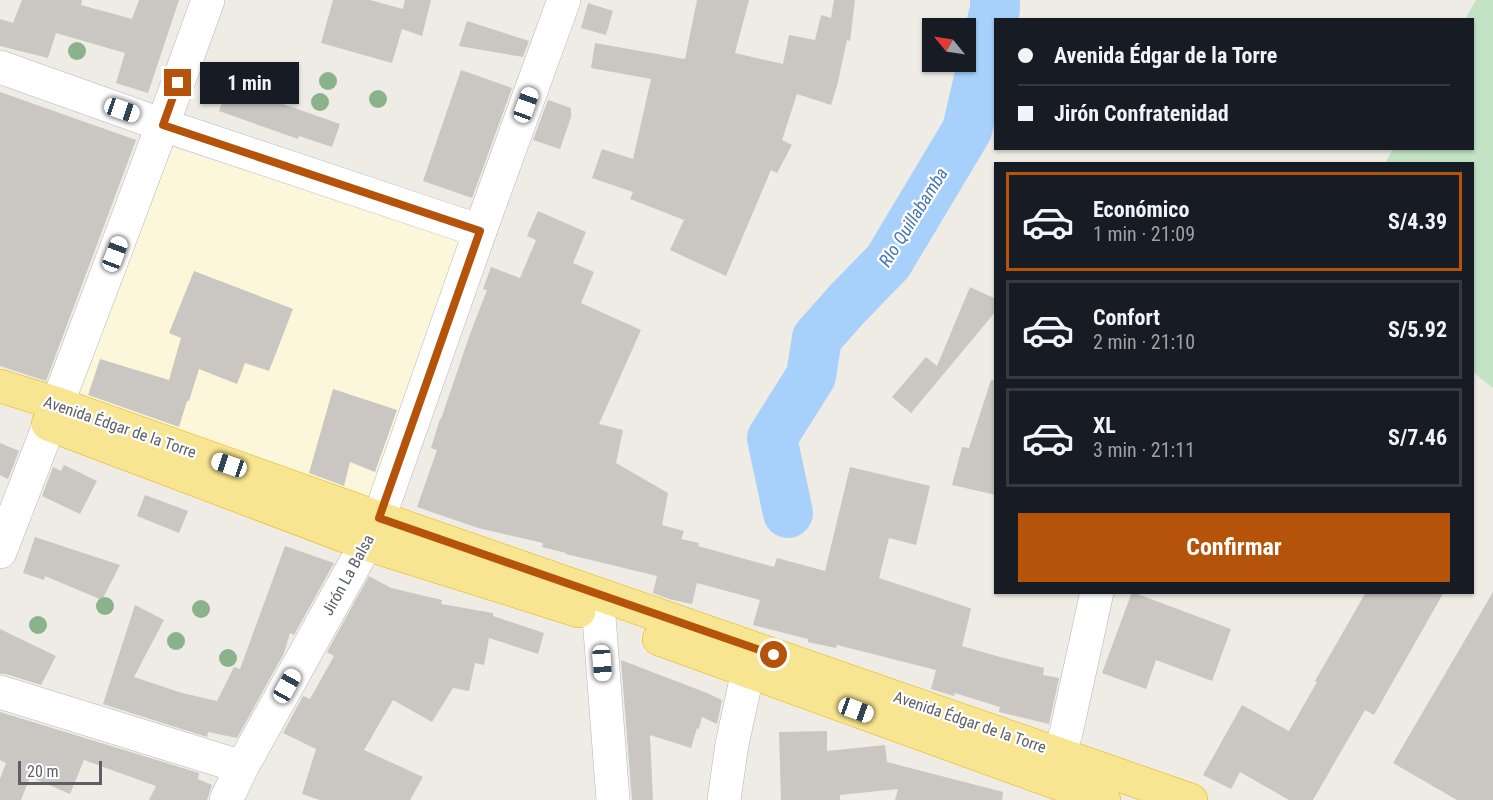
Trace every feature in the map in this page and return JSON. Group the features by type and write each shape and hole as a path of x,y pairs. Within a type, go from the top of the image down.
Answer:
{"highway":[{"name":"Avenida Édgar de la Torre","path":"0,386 54,415 373,531 1054,767 1104,800"},
{"name":"Avenida Édgar de la Torre","path":"0,410 54,415"},
{"name":"Avenida Édgar de la Torre","path":"373,531 598,617 748,671 1054,767 1191,800"}],"street":[{"path":"0,552 163,125 207,0"},
{"name":"Jirón La Balsa","path":"226,800 373,531 564,0"},
{"path":"0,67 163,125 480,231"},
{"path":"1054,767 1066,733 1097,594"},
{"path":"598,617 613,800"},
{"path":"724,800 732,744 748,671"},
{"path":"0,692 242,767"}],"shaded area":[{"path":"165,145 465,239 372,503 68,398"}],"green space":[{"path":"1476,0 1493,0 1493,388 1474,373 1474,162 1386,162 1392,150 1474,150 1474,18 1466,18"}],"building":[{"path":"22,0 82,0 81,5 132,19 139,0 179,0 148,93 116,83 125,53 56,33 48,58 0,46 0,19 13,23"},
{"path":"333,0 370,0 403,9 405,0 431,0 422,36 402,29 392,63 321,43"},
{"path":"697,0 749,0 735,53 783,64 789,35 815,40 821,15 831,18 834,0 855,0 850,41 847,40 831,105 797,94 782,140 792,145 777,173 771,170 726,276 670,250 684,220 630,199 633,192 592,178 602,149 633,159 651,79 591,68 595,43 685,59"},
{"path":"588,3 613,11 606,35 581,28"},
{"path":"467,21 529,41 523,57 459,46"},
{"path":"461,70 512,88 472,198 423,181"},
{"path":"229,85 340,124 332,147 299,136 298,139 219,111"},
{"path":"0,92 136,140 46,381 0,366"},
{"path":"548,100 571,108 571,117 560,149 533,140"},
{"path":"538,211 586,232 573,263 594,272 581,303 641,330 599,424 623,430 616,463 668,493 662,525 684,531 681,539 699,543 698,546 774,567 777,558 825,571 850,467 930,486 916,545 889,538 879,578 970,608 962,646 1044,668 1043,675 1059,678 1049,724 999,712 1000,707 955,693 954,696 931,689 936,670 837,645 836,648 808,642 808,639 753,625 760,600 697,583 692,604 669,599 653,593 657,576 566,554 542,547 543,543 478,528 417,507 437,450 431,448 487,290 483,289 491,267 520,278 536,240 527,236"},
{"path":"194,271 293,309 269,371 245,363 237,384 199,369 179,427 88,395 100,359 169,380 181,338 169,333"},
{"path":"970,287 994,298 994,313 911,413 892,397 926,357 937,366"},
{"path":"991,380 994,381 994,495 952,485 962,447 969,448"},
{"path":"333,389 397,410 375,472 350,462 344,486 309,473"},
{"path":"0,443 19,451 8,479 0,475"},
{"path":"64,465 97,481 80,514 42,496 53,467 61,471"},
{"path":"145,495 188,511 179,533 137,516"},
{"path":"35,537 120,565 102,600 45,576 44,580 23,573"},
{"path":"285,546 334,563 294,635 290,633 284,653 237,738 208,732 207,737 103,704 135,605 164,620 134,677 182,693 217,701 234,667 240,669"},
{"path":"369,576 391,588 442,600 441,604 493,613 493,616 544,633 538,654 489,638 484,665 475,663 469,691 453,688 432,722 393,700 364,750 423,777 410,800 320,800 302,794 316,749 283,733 303,696 310,699 334,656 327,652"},
{"path":"1493,592 1493,800 1457,800 1393,763"},
{"path":"1131,594 1137,594 1231,629 1212,681 1156,660 1146,689 1102,673"},
{"path":"1365,594 1443,594 1374,715 1365,710 1313,800 1289,800 1240,772 1231,789 1203,775 1242,705 1289,731 1317,682 1315,681"},
{"path":"0,629 56,656 41,685 0,674"},
{"path":"621,660 722,700 717,724 702,717 691,748 650,735 653,800 632,800"},
{"path":"0,712 199,773 198,779 212,785 207,800 149,800 156,786 84,760 70,794 30,777 21,800 0,800 0,779 6,763 0,760"},
{"path":"827,731 827,751 885,745 887,762 1003,792 1002,800 895,800 898,789 840,795 840,800 781,800 779,732"}],"waterway":[{"name":"RIo Quillabamba","path":"788,513 772,438 811,376 817,338 888,262 967,130 995,9 995,0"}],"route":[{"path":"178,83 163,125 480,231 379,518 774,655"}]}
